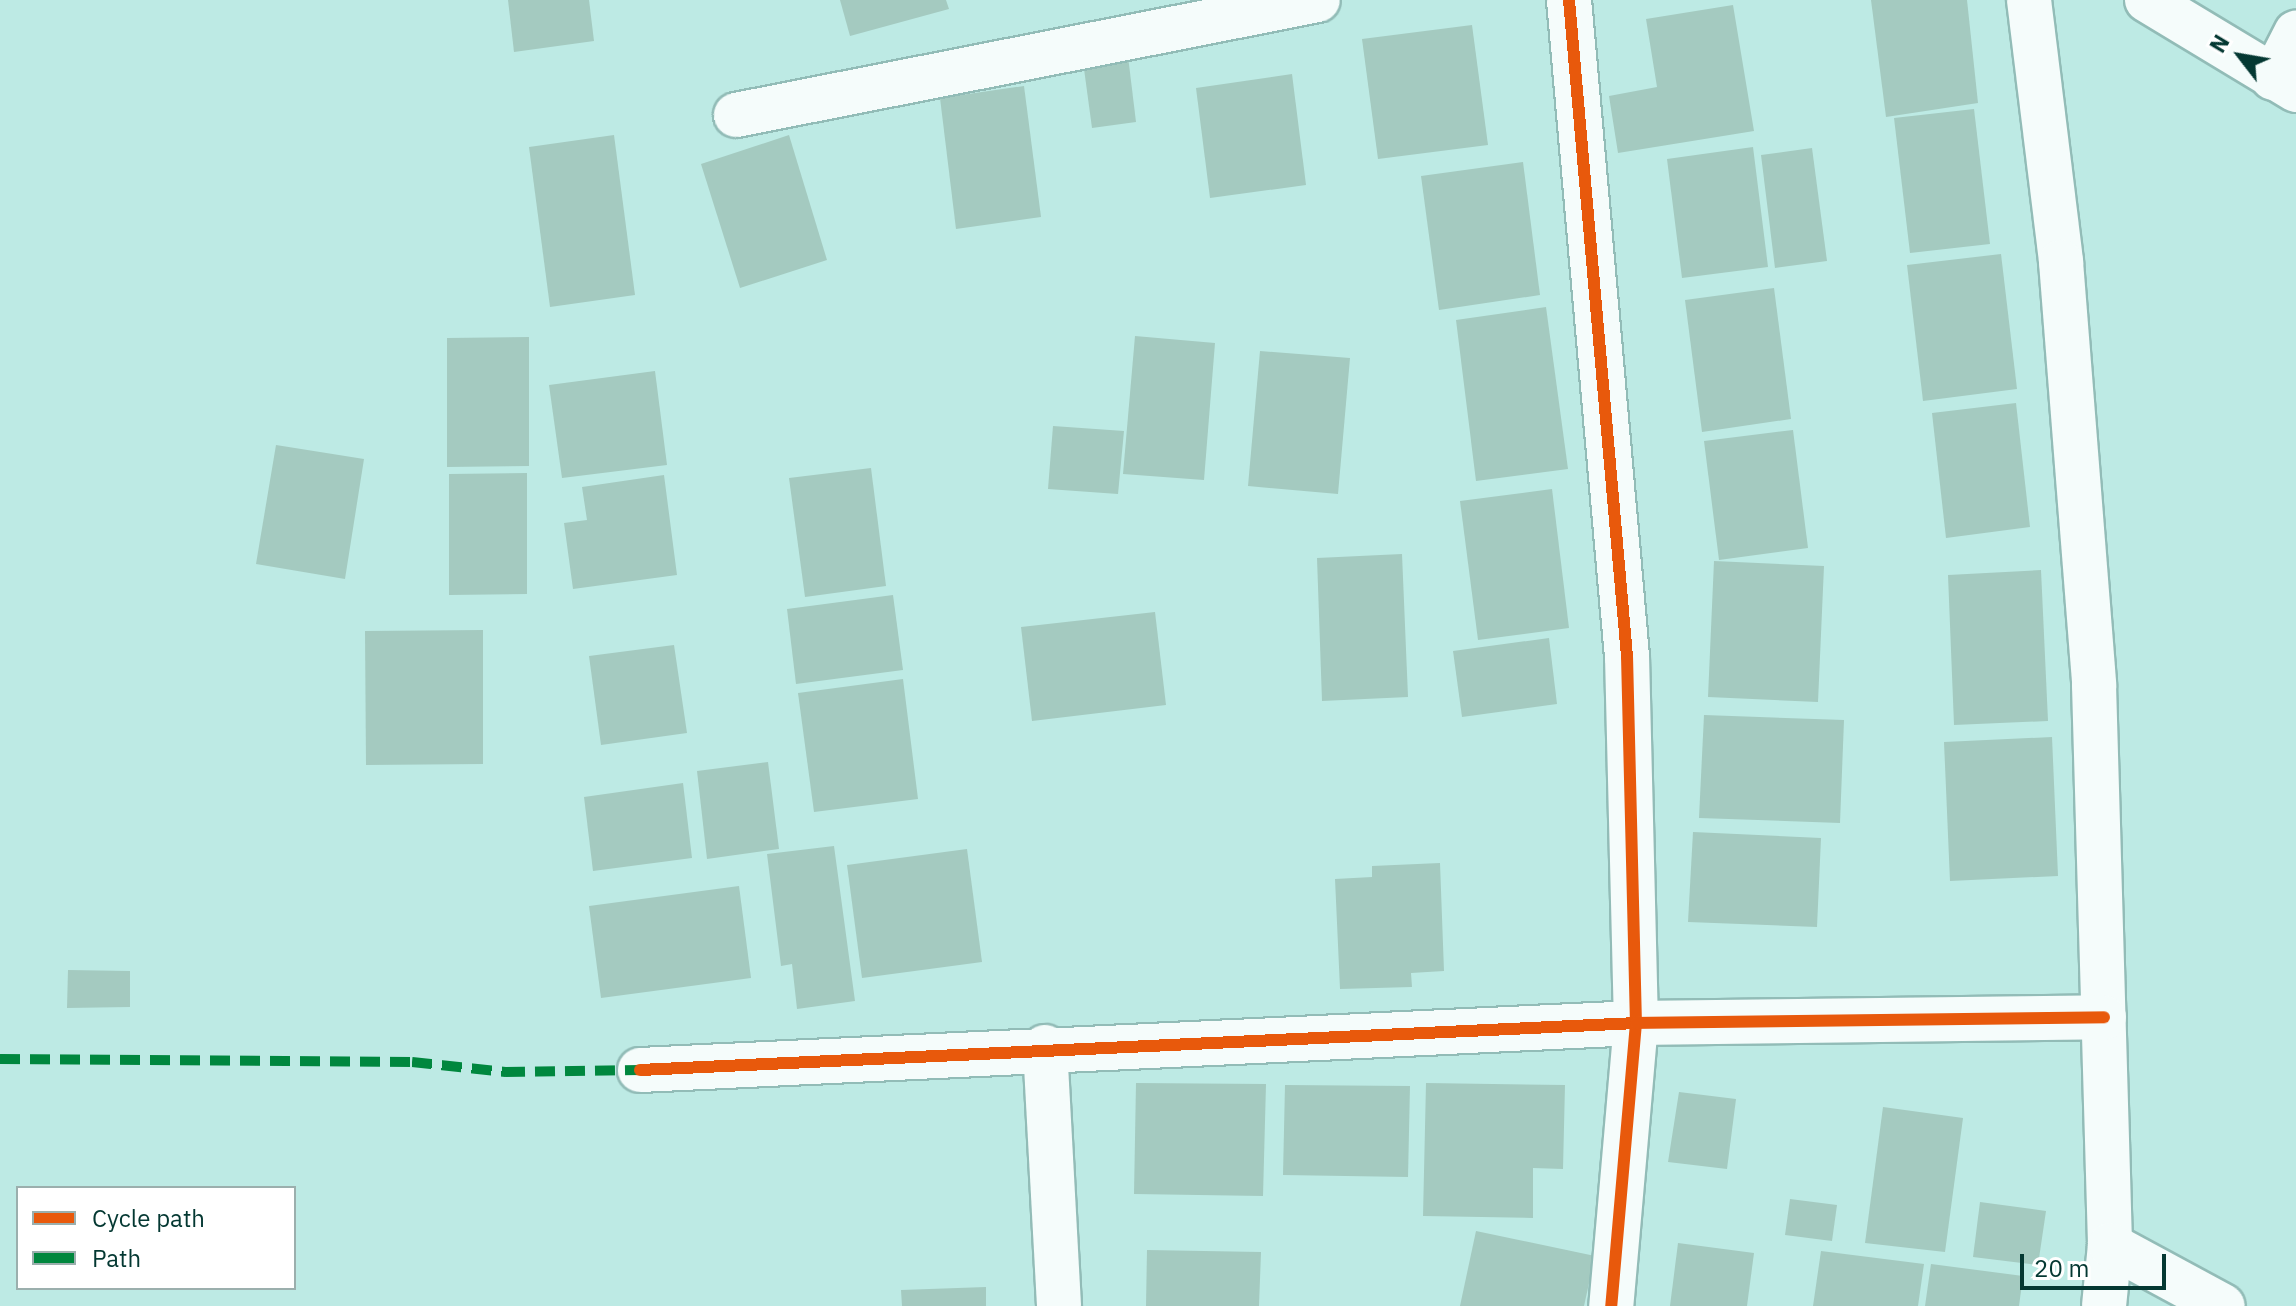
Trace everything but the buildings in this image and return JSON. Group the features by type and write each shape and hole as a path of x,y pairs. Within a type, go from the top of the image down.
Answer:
{"street":[{"path":"736,115 1318,0"},
{"path":"1569,0 1627,656 1636,1023 1611,1306"},
{"path":"2029,0 2061,262 2094,685 2110,1245 2104,1306"},
{"path":"2147,0 2284,84 2296,33"},
{"path":"640,1070 1045,1047 1636,1023 2104,1017"},
{"path":"1045,1047 1059,1306"},
{"path":"2110,1245 2223,1306"}],"marked path":[{"path":"0,1059 412,1062 505,1072 640,1070"}],"cycle path":[{"path":"1569,0 1627,656 1636,1023 1611,1306"},
{"path":"640,1070 1636,1023 2104,1017"}]}
